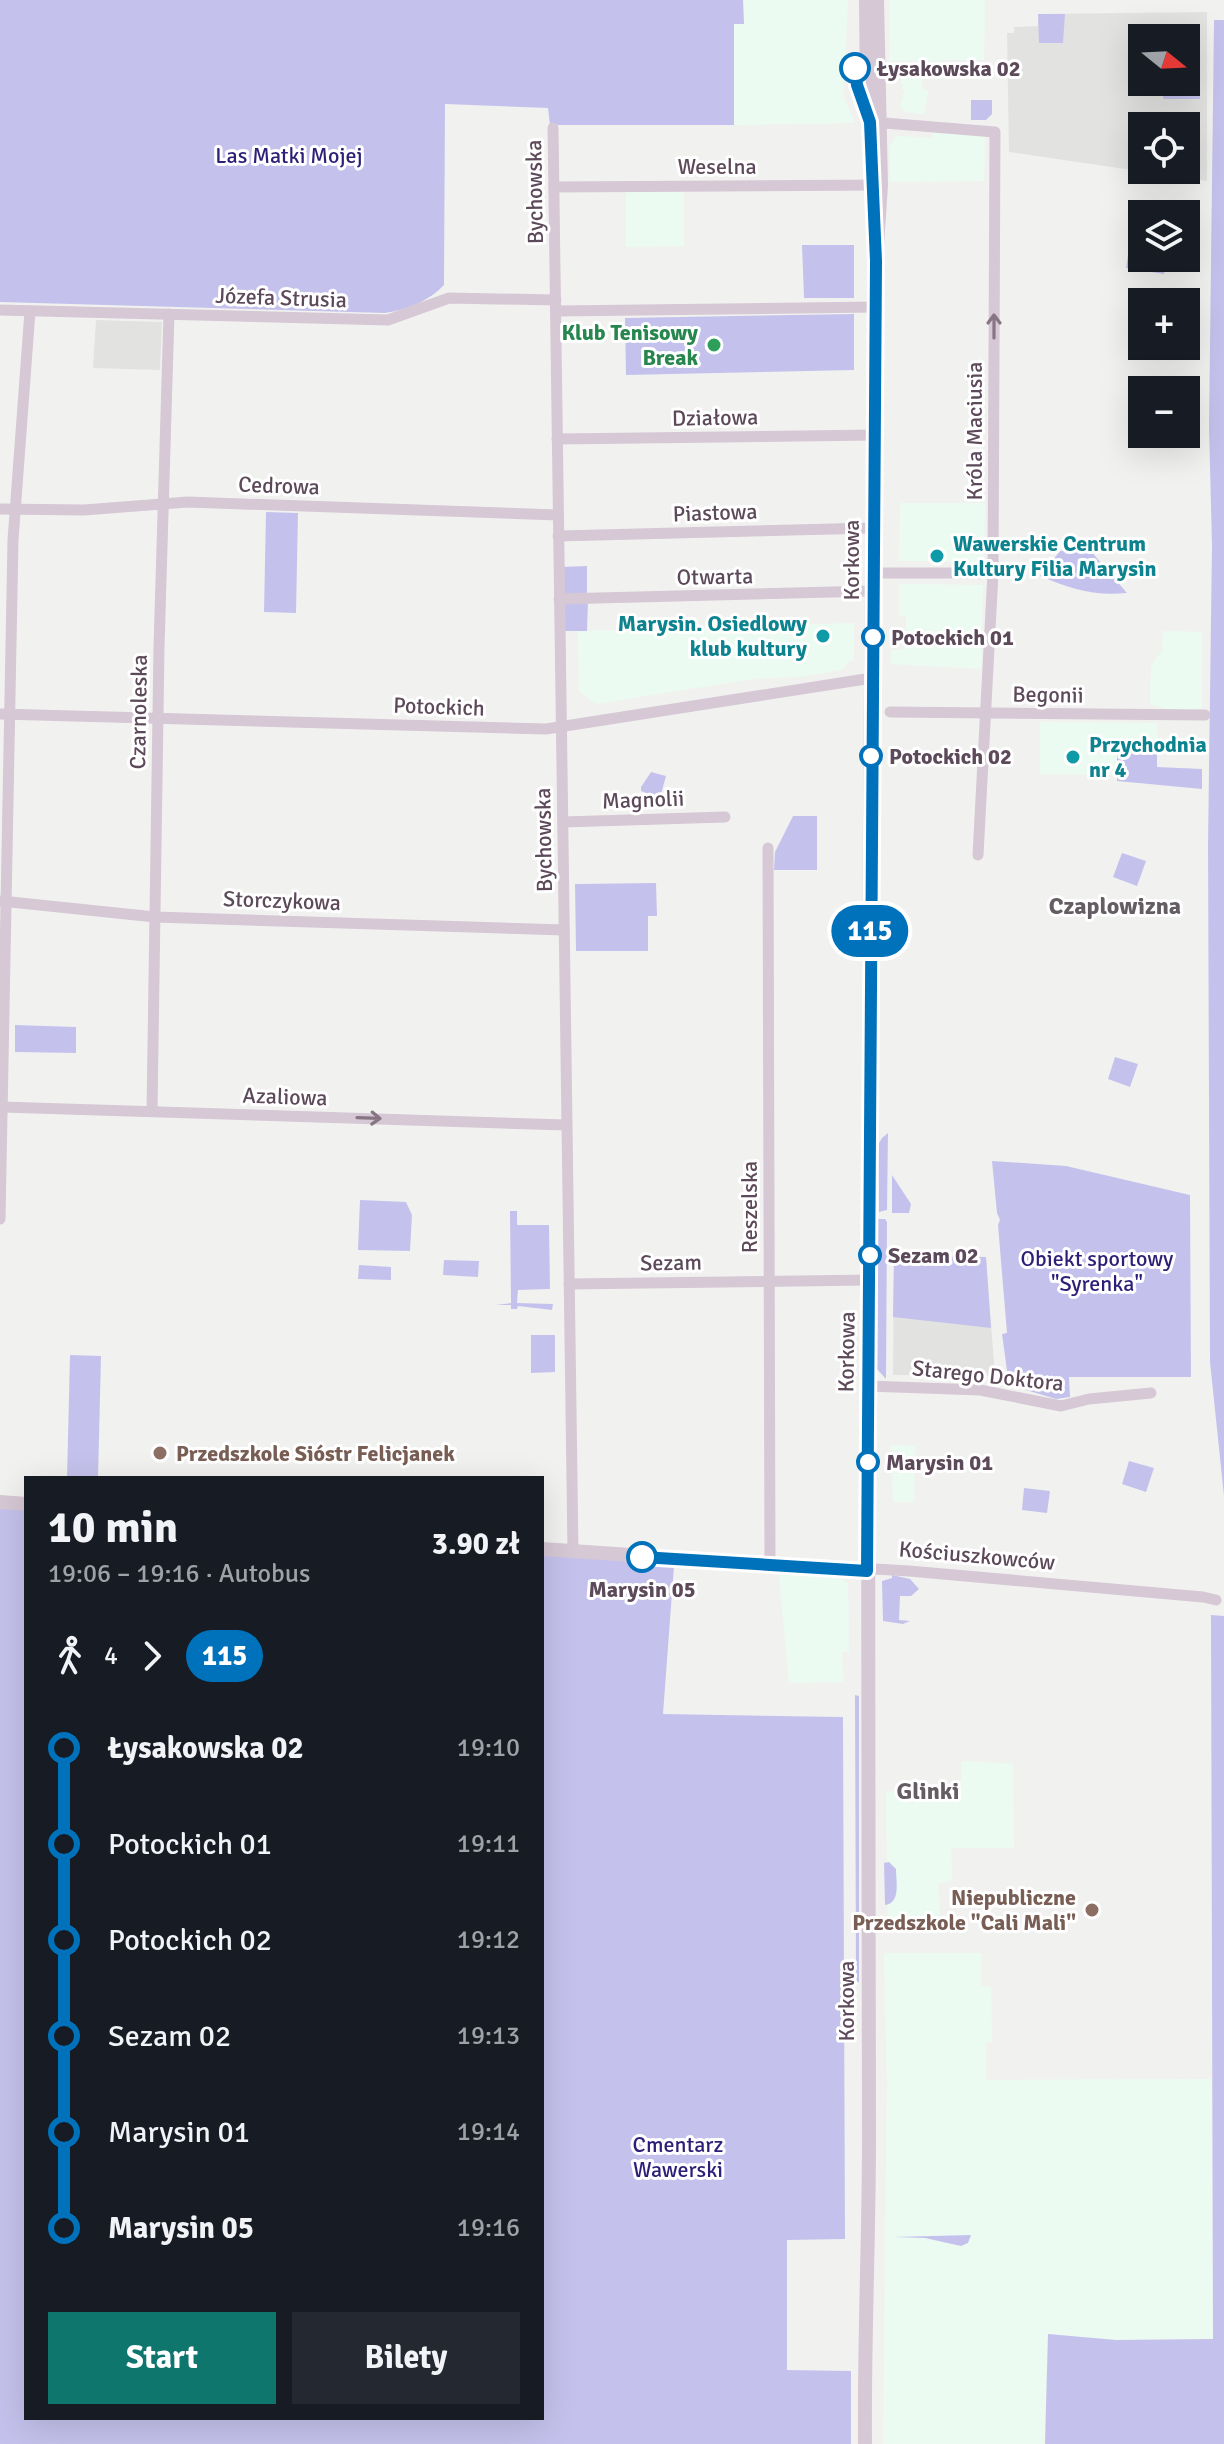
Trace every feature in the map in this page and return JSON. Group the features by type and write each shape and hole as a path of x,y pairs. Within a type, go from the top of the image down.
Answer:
{"street":[{"name":"Korkowa","path":"866,0 867,96 875,122"},
{"name":"Korkowa","path":"865,2444 869,2170 867,1386 877,0"},
{"name":"Króla Maciusia","path":"875,122 995,132 993,573 978,855"},
{"name":"Bychowska","path":"553,128 573,1552"},
{"name":"Weselna","path":"554,187 876,185"},
{"name":"Józefa Strusia","path":"0,310 388,320 449,298 556,306 875,307"},
{"path":"0,1219 4,715 30,311"},
{"name":"Czarnoleska","path":"152,1111 169,314"},
{"name":"Działowa","path":"557,439 874,435"},
{"name":"Cedrowa","path":"0,509 84,510 163,503 558,515"},
{"name":"Piastowa","path":"558,536 873,528"},
{"path":"873,573 993,573"},
{"name":"Otwarta","path":"559,599 873,591"},
{"name":"Potockich","path":"4,715 561,728 872,678"},
{"name":"Begonii","path":"890,712 1205,715"},
{"name":"Magnolii","path":"563,822 725,817"},
{"name":"Reszelska","path":"768,848 770,1566"},
{"name":"Storczykowa","path":"3,901 155,917 564,930"},
{"name":"Azaliowa","path":"2,1107 566,1125"},
{"name":"Sezam","path":"569,1284 869,1280"},
{"name":"Starego Doktora","path":"867,1386 980,1390 1061,1406 1089,1399 1151,1393"},
{"path":"0,1502 24,1504"},
{"name":"Kościuszkowców","path":"544,1549 770,1566 919,1572 1216,1600"}],"shaded area":[{"path":"743,0 848,0 843,95 855,123 734,125 734,24 744,23"},
{"path":"890,0 985,0 984,60 889,61"},
{"path":"1207,12 1207,181 1200,180 1200,112 1128,112 1128,169 1009,152 1007,33 1014,33 1014,27 1038,26 1038,14"},
{"path":"902,66 922,69 922,88 928,91 924,114 903,112 900,107 905,90 900,82 905,71"},
{"path":"933,131 985,137 984,181 890,182 890,146 896,136 932,138"},
{"path":"626,192 684,192 684,246 626,247"},
{"path":"96,320 162,322 160,370 93,368"},
{"path":"900,503 985,503 984,562 899,561"},
{"path":"899,584 983,585 981,669 891,664 891,650 904,649 906,641 906,616 899,616"},
{"path":"854,623 854,661 849,661 842,670 798,677 752,679 596,704 579,691 578,631"},
{"path":"1163,631 1202,632 1202,707 1199,710 1168,710 1150,704 1151,667 1162,652"},
{"path":"1040,722 1157,723 1157,741 1117,741 1118,775 1040,774"},
{"path":"894,1256 986,1257 995,1376 893,1375"},
{"path":"891,1445 915,1446 914,1502 893,1502"},
{"path":"779,1574 841,1578 848,1583 849,1651 842,1652 843,1682 789,1683"},
{"path":"962,1761 1013,1764 1014,1848 951,1848 952,1880 938,1884 941,1930 888,1930 886,1791 960,1798"},
{"path":"884,1953 981,1953 981,1986 991,1987 992,2042 986,2042 986,2080 1212,2079 1213,2339 1116,2340 1048,2334 1045,2444 883,2444 887,2081"}],"green space":[{"name":"Las Matki Mojej","path":"0,0 743,0 744,24 734,24 734,125 550,125 548,108 445,104 444,285 425,300 393,312 0,302"},
{"path":"1038,14 1065,14 1063,43 1039,43"},
{"path":"1214,20 1224,20 1224,1496 1210,1362 1208,846 1212,545 1209,427"},
{"path":"1163,96 1200,96 1200,99 1163,99"},
{"path":"971,100 992,100 992,114 986,120 971,120"},
{"path":"802,245 854,245 854,298 804,298"},
{"name":"Klub Tenisowy Break","path":"854,314 854,370 626,375 625,318"},
{"path":"266,512 298,513 296,613 264,612"},
{"path":"1090,550 1127,593 1082,590 1040,576 1060,551"},
{"path":"587,566 587,595 565,596 561,567"},
{"path":"588,601 587,631 562,631 562,608 567,602"},
{"path":"1117,741 1157,741 1157,767 1202,769 1202,789 1117,781"},
{"path":"651,772 666,776 660,798 641,791"},
{"path":"793,816 817,816 817,870 774,870 775,852"},
{"path":"1122,853 1146,861 1137,886 1113,877"},
{"path":"656,883 657,916 648,916 648,951 576,951 575,884"},
{"path":"15,1025 76,1027 76,1053 15,1052"},
{"path":"1115,1057 1138,1064 1130,1087 1108,1079"},
{"path":"888,1133 887,1210 879,1212 878,1145"},
{"name":"Obiekt sportowy \"Syrenka\"","path":"992,1161 1066,1166 1190,1195 1191,1377 1069,1377 1070,1397 1056,1399 1009,1385 1002,1334 1007,1333 1000,1220"},
{"path":"892,1175 911,1204 909,1213 892,1213"},
{"path":"360,1200 406,1202 412,1215 410,1251 358,1250"},
{"path":"510,1211 517,1211 517,1225 549,1225 550,1289 518,1290 517,1303 553,1304 552,1310 518,1306 511,1309 511,1305 496,1305 511,1303"},
{"path":"878,1219 887,1222 886,1379 877,1369"},
{"path":"894,1256 986,1257 991,1328 893,1317"},
{"path":"444,1260 479,1261 478,1277 443,1275"},
{"path":"359,1265 391,1267 391,1280 358,1279"},
{"path":"531,1335 555,1335 555,1372 531,1373"},
{"path":"70,1355 101,1356 98,1476 67,1476"},
{"path":"1129,1461 1154,1468 1146,1492 1122,1484"},
{"path":"1024,1488 1050,1491 1047,1513 1022,1510"},
{"name":"Cmentarz Wawerski","path":"0,1508 24,1510 24,2420 544,2420 544,1553 674,1566 663,1714 843,1717 845,2239 787,2240 787,2370 851,2371 851,2444 0,2444"},
{"path":"892,1575 910,1579 919,1589 911,1596 900,1596 899,1620 910,1621 903,1624 883,1621 882,1581 892,1578"},
{"path":"1211,1615 1224,1616 1224,2444 1045,2444 1048,2334 1116,2340 1213,2339"},
{"path":"855,1695 859,1696 859,1982 856,1982"},
{"path":"889,1862 896,1869 896,1896 885,1905 884,1863"},
{"path":"971,2235 968,2243 961,2246 925,2238 893,2237"}],"bus line":[{"name":"115","path":"642,1557 867,1571 876,261 870,122 857,85 855,68"}],"place":[{"name":"Łysakowska 02","path":"855,68"},
{"name":"Klub Tenisowy Break","path":"714,345"},
{"name":"Wawerskie Centrum Kultury Filia Marysin","path":"937,556"},
{"name":"Marysin. Osiedlowy klub kultury","path":"823,636"},
{"name":"Potockich 01","path":"873,637"},
{"name":"Potockich 02","path":"871,756"},
{"name":"Przychodnia nr 4","path":"1073,757"},
{"name":"Sezam 02","path":"870,1255"},
{"name":"Przedszkole Sióstr Felicjanek","path":"160,1453"},
{"name":"Marysin 01","path":"868,1462"},
{"name":"Marysin 05","path":"642,1557"},
{"name":"Niepubliczne Przedszkole \"Cali Mali\"","path":"1092,1910"}],"district":[{"name":"Czaplowizna","path":"1115,906"},
{"name":"Glinki","path":"928,1791"}]}
